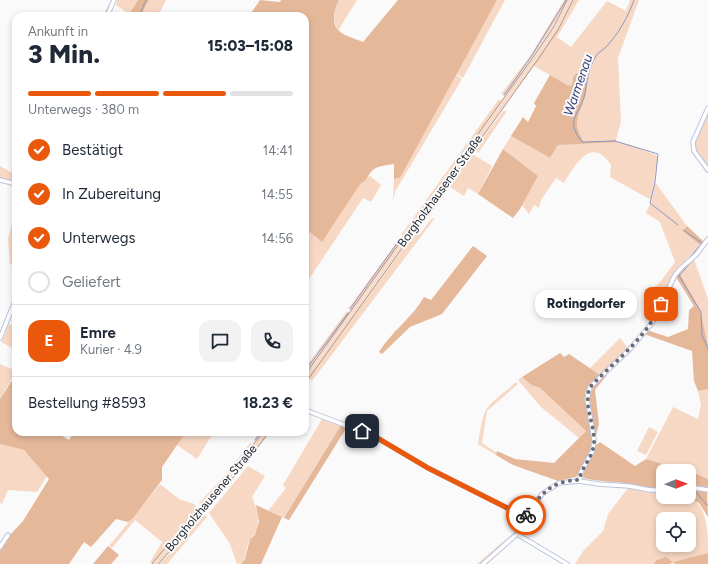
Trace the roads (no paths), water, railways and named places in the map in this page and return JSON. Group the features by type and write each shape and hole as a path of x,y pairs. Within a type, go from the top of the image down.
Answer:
{"main road":[{"name":"Borgholzhausener Straße","path":"309,373 535,59 556,28 570,0"},
{"name":"Borgholzhausener Straße","path":"155,564 244,461 263,436"}],"street":[{"path":"109,12 114,0"},
{"path":"708,108 693,142 694,151 708,170"},
{"path":"0,180 12,183"},
{"path":"579,480 581,472 593,450 594,439 587,399 590,387 630,349 652,323 675,276 681,268 696,255 708,239"},
{"path":"0,338 12,309"},
{"path":"309,412 374,436 428,468 525,517"},
{"path":"483,564 517,534 525,517 548,488 563,482 579,480 598,484 629,486 656,490"},
{"path":"696,488 708,490"},
{"path":"517,534 567,564"},
{"path":"0,547 8,535"}],"waterway":[{"path":"106,12 112,0"},
{"path":"141,12 146,0"},
{"path":"504,95 531,57 566,0"},
{"name":"Warmenau","path":"634,0 629,13 618,32 610,43 597,55 591,65 583,101 575,117 574,128 582,142 615,141 658,154 655,182 650,203 678,225"},
{"name":"Warmenau","path":"683,230 702,243 689,258"},
{"path":"350,309 400,239"},
{"name":"Warmenau","path":"690,263 679,276 701,312 702,335 708,349"},
{"path":"309,366 348,313"},
{"path":"255,440 258,436"},
{"path":"696,492 708,506"}],"place":[{"name":"Rotingdorfer","path":"661,304"}]}
